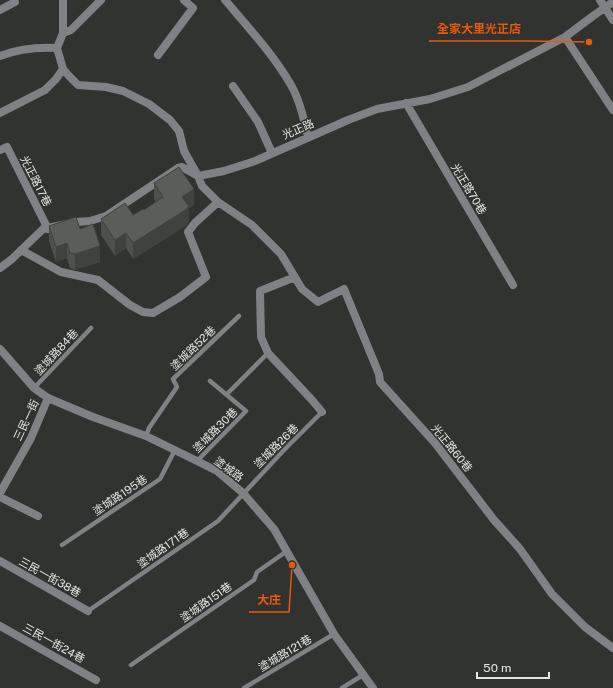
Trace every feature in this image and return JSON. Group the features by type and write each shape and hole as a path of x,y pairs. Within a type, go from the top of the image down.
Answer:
{"street":[{"path":"0,10 15,2 14,0"},
{"path":"0,113 45,90 53,83 63,69 57,48 63,33 63,0"},
{"path":"63,33 71,30 101,0"},
{"path":"158,55 193,8 184,0"},
{"path":"225,0 274,58 291,86 304,117 308,137"},
{"name":"光正路","path":"198,176 224,171 255,161 308,137 377,109 430,99 468,87 565,37 603,4 613,2"},
{"path":"603,4 613,20"},
{"path":"565,37 613,110"},
{"path":"0,56 10,52 34,48 57,48"},
{"name":"光正路60巷","path":"63,69 78,85 106,87 123,91 149,104 175,126 179,131 184,151 202,186 218,202 252,225 281,254 302,289 318,302 344,289 379,374 380,382 435,443 494,520 520,550 552,594 585,627 613,648"},
{"path":"233,86 258,122 272,153"},
{"name":"光正路70巷","path":"406,103 513,286"},
{"name":"光正路17巷","path":"1,147 7,147 48,229"},
{"path":"0,268 40,231 76,222 90,221 106,216 178,168 182,167 198,176"},
{"path":"21,250 61,272 98,280 130,305 143,312 153,313 180,297 206,277 188,232 195,223 218,202"},
{"path":"295,277 260,291 261,337 268,353 322,412"},
{"name":"塗城路","path":"0,349 34,388 48,398 93,417 146,436 175,450 217,472 243,493 274,529 334,634 373,688"},
{"name":"三民一街","path":"0,493 31,438 48,398"},
{"path":"0,497 38,516"},
{"name":"三民一街38巷","path":"0,561 88,611"},
{"name":"三民一街24巷","path":"0,626 96,680"}],"lane":[{"name":"塗城路52巷","path":"146,436 149,428 177,387 173,379 239,316"},
{"name":"塗城路84巷","path":"34,388 91,328"},
{"path":"227,394 268,353"},
{"name":"塗城路30巷","path":"197,461 246,411 210,381"},
{"name":"塗城路26巷","path":"243,493 322,412"},
{"name":"塗城路195巷","path":"62,545 160,479 175,450"},
{"name":"塗城路171巷","path":"88,611 218,521 243,493"},
{"name":"塗城路151巷","path":"131,665 254,580 257,572 287,551"},
{"name":"塗城路121巷","path":"244,688 334,634"},
{"path":"342,688 363,675"}],"building":[{"path":"179,167 194,189 182,197 189,206 187,209 133,243 126,233 115,240 101,219 125,203 133,215 143,209 144,210 163,197 154,183"},
{"path":"76,217 80,229 93,224 100,246 75,254 70,253 67,243 56,247 49,226"}],"place":[{"name":"全家大里光正店","path":"589,42"},
{"name":"大庄","path":"292,565"}]}
